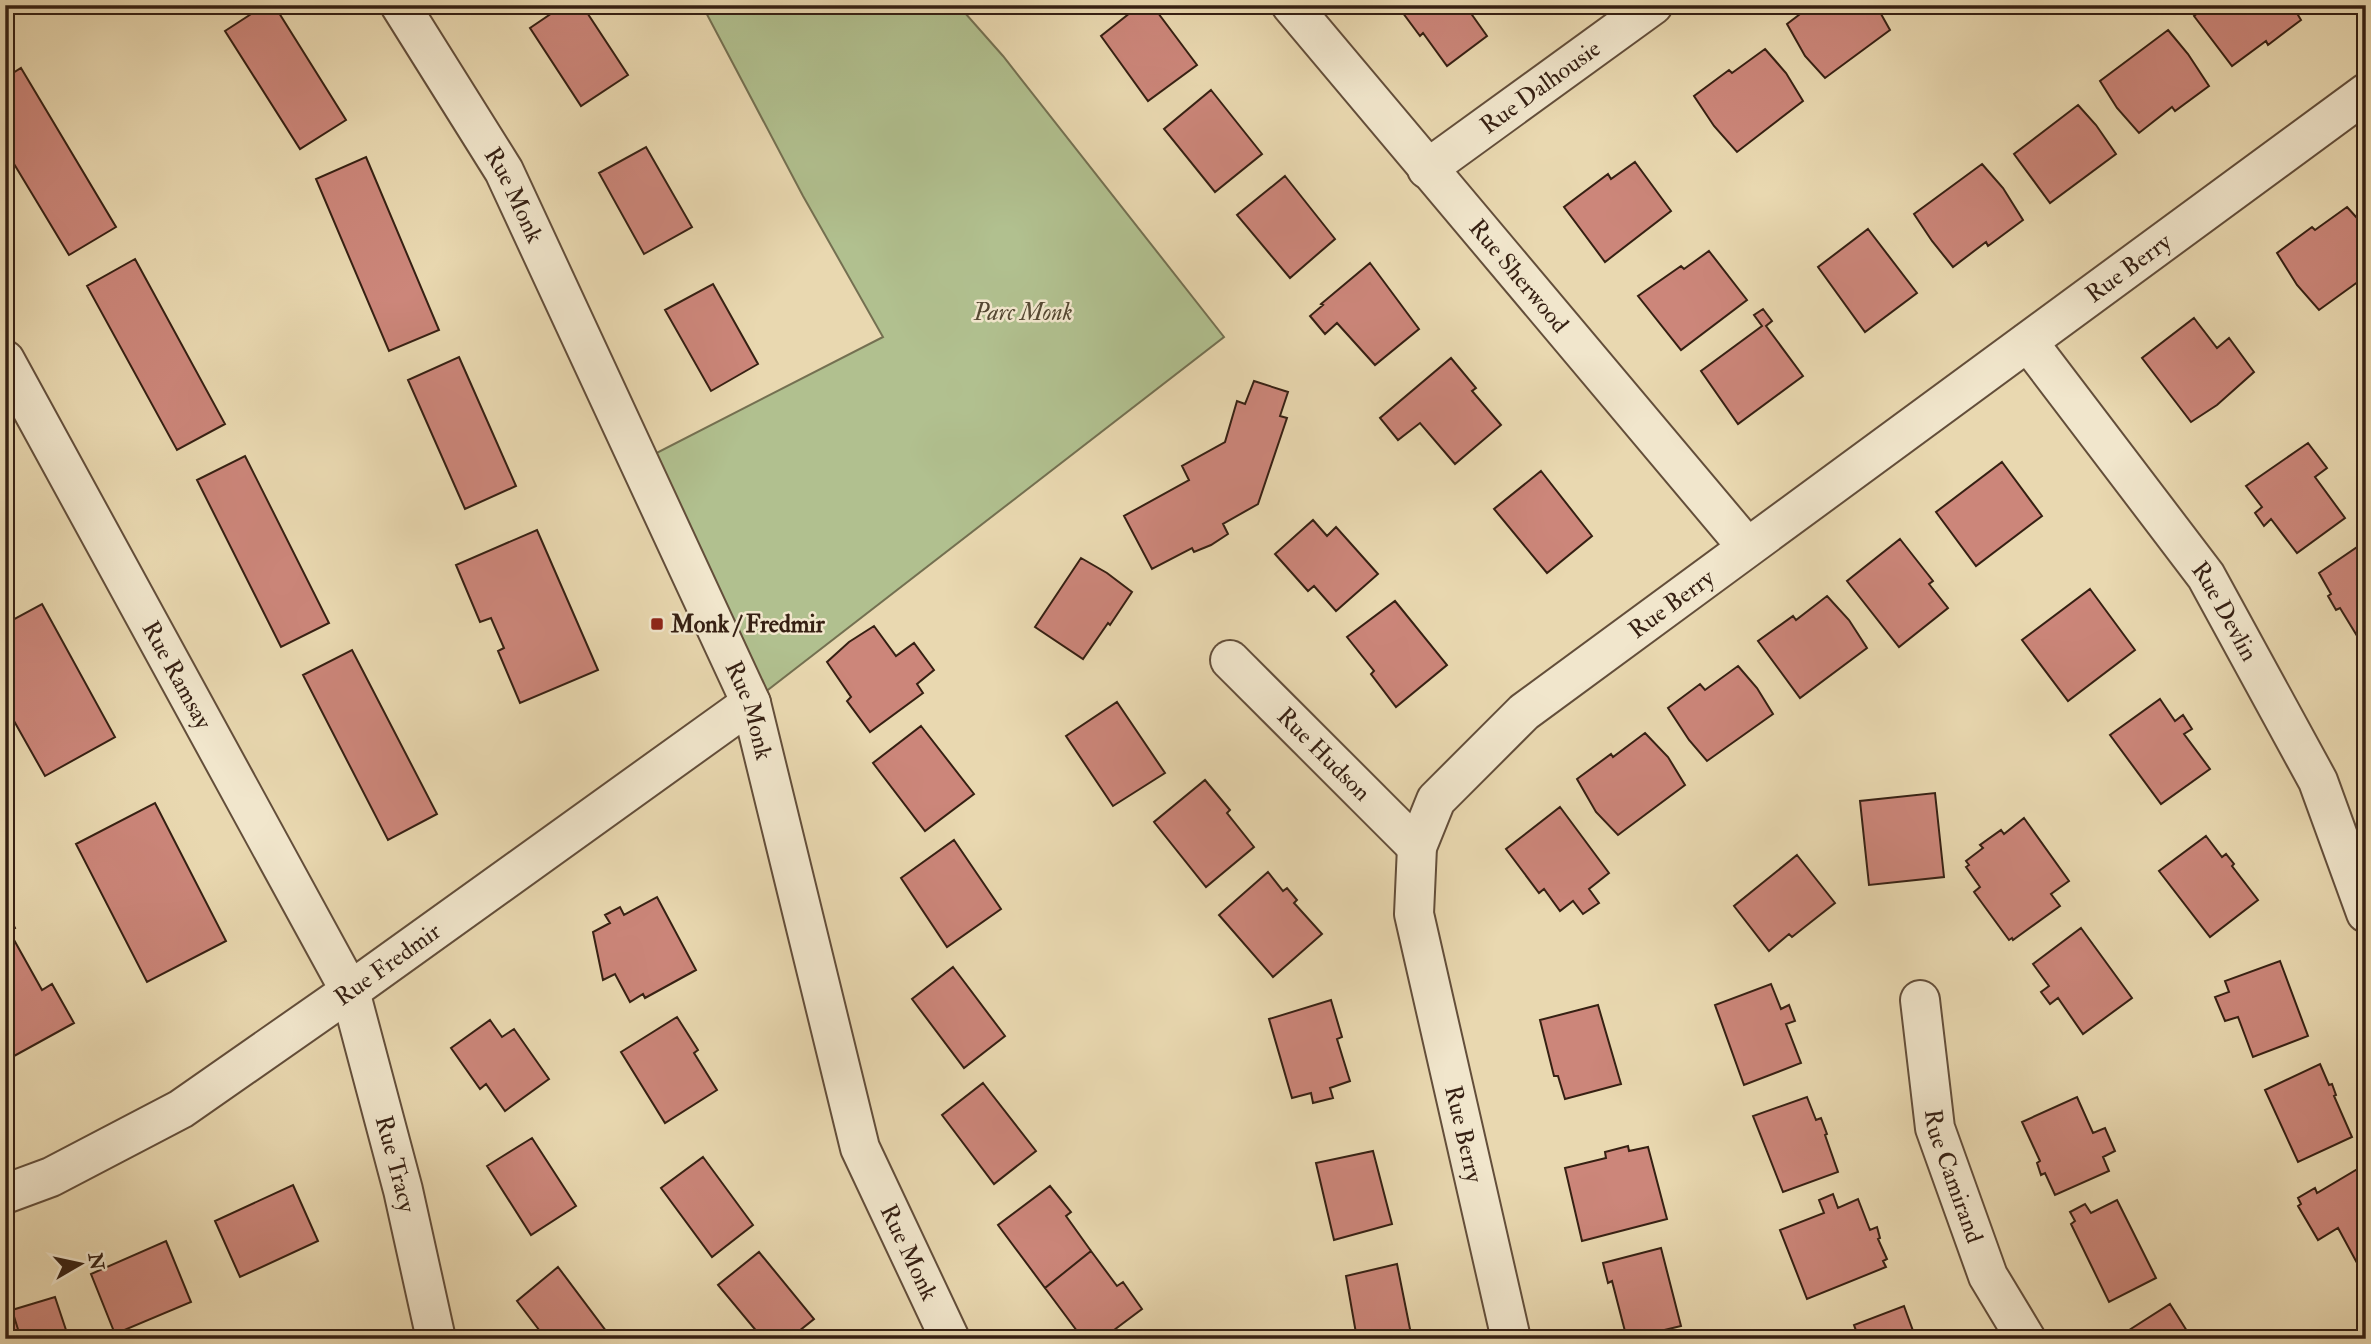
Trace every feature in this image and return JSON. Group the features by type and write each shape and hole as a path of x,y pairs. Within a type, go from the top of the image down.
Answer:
{"street":[{"name":"Rue Monk","path":"400,5 504,171 751,703 860,1149 950,1339"},
{"name":"Rue Sherwood","path":"1291,5 1747,547"},
{"name":"Rue Dalhousie","path":"1427,169 1653,5"},
{"name":"Rue Berry","path":"1511,1339 1414,914 1417,847 1436,800 1524,712 2366,93"},
{"name":"Rue Devlin","path":"2028,342 2206,576 2318,781 2366,913"},
{"name":"Rue Ramsay","path":"5,359 350,991"},
{"name":"Rue Hudson","path":"1230,660 1417,847"},
{"name":"Rue Fredmir","path":"5,1194 51,1177 181,1109 751,703"},
{"name":"Rue Tracy","path":"350,991 402,1190 436,1339"},
{"name":"Rue Camirand","path":"1920,1000 1935,1128 1988,1276 2026,1339"}],"green space":[{"name":"Parc Monk","path":"702,5 958,5 1003,56 1224,337 751,703 639,462 883,337 803,196"}],"building":[{"path":"265,5 274,5 346,120 300,149 225,31"},
{"path":"564,5 582,5 628,75 581,106 530,28"},
{"path":"1140,5 1152,5 1197,65 1148,101 1101,36"},
{"path":"1397,5 1465,5 1487,36 1447,66 1423,33 1420,36"},
{"path":"1812,5 1876,5 1890,30 1825,78 1805,56 1787,24"},
{"path":"2208,5 2292,5 2301,20 2268,45 2266,41 2232,66 2194,16"},
{"path":"2168,30 2209,86 2175,111 2172,107 2139,133 2117,108 2100,81"},
{"path":"1765,49 1786,73 1803,101 1737,152 1714,126 1694,96 1729,70 1732,73"},
{"path":"21,68 116,227 69,255 5,149 5,78"},
{"path":"1211,90 1262,154 1215,192 1164,129"},
{"path":"2078,105 2116,154 2050,203 2014,154"},
{"path":"646,147 692,227 644,254 599,173"},
{"path":"366,157 439,330 389,351 316,179"},
{"path":"1635,162 1671,211 1605,262 1564,207 1608,174 1611,179"},
{"path":"1982,164 2003,188 2023,220 1988,246 1986,242 1953,267 1914,214"},
{"path":"1285,176 1335,239 1290,278 1237,215"},
{"path":"2347,207 2366,228 2366,276 2319,310 2297,285 2277,253 2312,227 2315,230"},
{"path":"1868,229 1917,293 1865,332 1818,267"},
{"path":"1709,251 1747,300 1681,350 1638,296 1681,266 1684,269"},
{"path":"135,259 225,424 177,450 87,286"},
{"path":"1370,263 1419,329 1375,365 1337,323 1325,334 1310,316"},
{"path":"713,284 758,364 711,391 665,310"},
{"path":"1763,309 1772,321 1766,326 1803,376 1738,424 1701,371 1762,326 1754,315"},
{"path":"2194,318 2217,348 2229,338 2254,372 2217,405 2191,422 2142,358"},
{"path":"459,357 516,486 465,509 408,380"},
{"path":"1451,358 1476,388 1472,391 1501,425 1455,464 1420,423 1398,440 1380,418"},
{"path":"1254,381 1288,392 1280,416 1287,418 1258,504 1223,524 1228,534 1211,545 1194,552 1192,548 1152,569 1124,516 1189,480 1182,466 1225,442 1237,401 1245,404"},
{"path":"2308,443 2327,468 2315,477 2345,518 2297,553 2271,519 2264,526 2255,513 2262,507 2246,486"},
{"path":"245,456 329,623 281,647 197,480"},
{"path":"2002,462 2042,516 1976,566 1936,512"},
{"path":"1541,471 1592,536 1547,573 1494,509"},
{"path":"1313,520 1327,536 1336,527 1378,574 1336,611 1314,586 1308,591 1275,554"},
{"path":"537,530 598,670 520,703 498,651 504,648 491,618 480,622 456,565"},
{"path":"1900,539 1933,581 1929,584 1948,608 1899,647 1847,581"},
{"path":"2366,541 2366,641 2362,644 2340,608 2336,610 2328,596 2331,594 2319,573"},
{"path":"1081,558 1132,592 1083,659 1035,627"},
{"path":"2090,589 2135,650 2068,701 2022,640"},
{"path":"1827,596 1849,620 1867,648 1800,698 1758,641 1793,616 1796,620"},
{"path":"1395,601 1447,665 1396,707 1371,674 1374,671 1347,637"},
{"path":"42,604 115,737 45,776 5,705 5,624"},
{"path":"874,626 896,656 914,643 934,670 917,684 923,693 870,732 847,701 851,697 827,662 849,642"},
{"path":"352,650 437,814 388,840 303,675"},
{"path":"1738,666 1757,688 1773,714 1707,761 1668,708 1700,684 1705,690"},
{"path":"2160,699 2175,721 2183,715 2192,729 2184,734 2210,769 2161,804 2110,735"},
{"path":"1117,702 1165,773 1113,806 1066,736"},
{"path":"921,726 974,794 925,831 873,763"},
{"path":"1645,733 1668,757 1685,785 1618,835 1596,812 1577,779"},
{"path":"1205,780 1230,810 1227,813 1254,847 1206,887 1154,822"},
{"path":"1935,793 1944,877 1869,885 1860,801"},
{"path":"155,803 226,941 147,982 76,844"},
{"path":"1560,807 1609,873 1589,889 1599,903 1583,914 1573,901 1560,911 1544,889 1539,893 1506,849"},
{"path":"2024,818 2069,881 2051,894 2060,906 2013,940 2009,940 1974,892 1980,887 1966,867 1969,865 1966,861 1983,848 1980,845 2001,830 2004,834"},
{"path":"2206,836 2222,857 2226,854 2258,900 2210,937 2159,871"},
{"path":"954,840 1001,909 947,947 901,878"},
{"path":"1797,855 1835,903 1792,937 1789,934 1769,951 1734,906"},
{"path":"1268,872 1283,891 1287,888 1297,900 1294,903 1322,934 1273,977 1219,915"},
{"path":"657,897 696,970 645,998 643,994 630,1002 615,974 603,980 593,932 610,923 605,915 620,907 624,915"},
{"path":"5,909 15,928 9,931 42,990 52,984 74,1023 5,1061"},
{"path":"2081,928 2132,998 2083,1034 2058,998 2050,1004 2041,992 2049,986 2033,964"},
{"path":"2280,961 2308,1036 2253,1057 2238,1017 2225,1021 2215,997 2229,992 2225,981"},
{"path":"953,967 1005,1036 964,1068 912,999"},
{"path":"1771,984 1781,1009 1789,1005 1795,1021 1786,1024 1801,1063 1744,1085 1715,1005"},
{"path":"1331,1000 1342,1037 1337,1039 1350,1081 1330,1088 1333,1098 1313,1103 1311,1093 1292,1098 1269,1019"},
{"path":"1598,1005 1621,1084 1565,1099 1558,1076 1554,1076 1540,1020"},
{"path":"677,1017 698,1050 694,1053 717,1090 665,1123 621,1052"},
{"path":"490,1020 502,1037 514,1029 549,1079 505,1111 486,1084 480,1089 451,1048"},
{"path":"2320,1064 2329,1085 2332,1084 2336,1095 2334,1096 2352,1137 2298,1162 2265,1090"},
{"path":"983,1083 1036,1151 994,1184 942,1115"},
{"path":"1807,1097 1816,1120 1821,1118 1838,1172 1783,1192 1753,1116"},
{"path":"2077,1097 2093,1133 2105,1128 2115,1151 2103,1157 2109,1171 2055,1195 2045,1173 2041,1175 2037,1163 2040,1161 2022,1122"},
{"path":"532,1138 576,1206 531,1235 487,1166"},
{"path":"1628,1146 1629,1151 1648,1147 1667,1219 1582,1241 1565,1168 1606,1158 1605,1152"},
{"path":"1373,1151 1392,1224 1334,1240 1316,1163"},
{"path":"703,1157 753,1225 712,1257 661,1188"},
{"path":"2366,1164 2366,1258 2357,1263 2338,1228 2318,1240 2298,1206 2301,1204 2298,1198 2315,1188 2317,1193"},
{"path":"293,1185 318,1241 240,1277 215,1221"},
{"path":"1050,1186 1071,1212 1066,1216 1091,1251 1045,1288 998,1225"},
{"path":"1833,1194 1838,1208 1858,1199 1870,1230 1877,1227 1878,1239 1887,1259 1883,1261 1886,1267 1807,1299 1780,1230 1824,1213 1819,1200"},
{"path":"2117,1200 2156,1278 2109,1302 2071,1224 2075,1221 2070,1212 2085,1204 2091,1213"},
{"path":"166,1241 191,1302 115,1334 91,1274"},
{"path":"1661,1248 1681,1326 1627,1339 1612,1281 1608,1283 1603,1263"},
{"path":"1091,1251 1117,1286 1123,1282 1142,1309 1102,1339 1083,1339 1045,1288"},
{"path":"759,1252 814,1319 789,1339 763,1339 718,1285"},
{"path":"1397,1264 1412,1339 1357,1339 1346,1276"},
{"path":"558,1267 609,1335 605,1339 546,1339 517,1301"},
{"path":"55,1297 69,1339 21,1339 12,1310"},
{"path":"2170,1304 2192,1339 2130,1339 2126,1332"},
{"path":"1904,1306 1916,1339 1859,1339 1854,1325"},
{"path":"12,1310 21,1339 5,1339 5,1312"}],"place":[{"name":"Monk / Fredmir","path":"657,624"}]}
